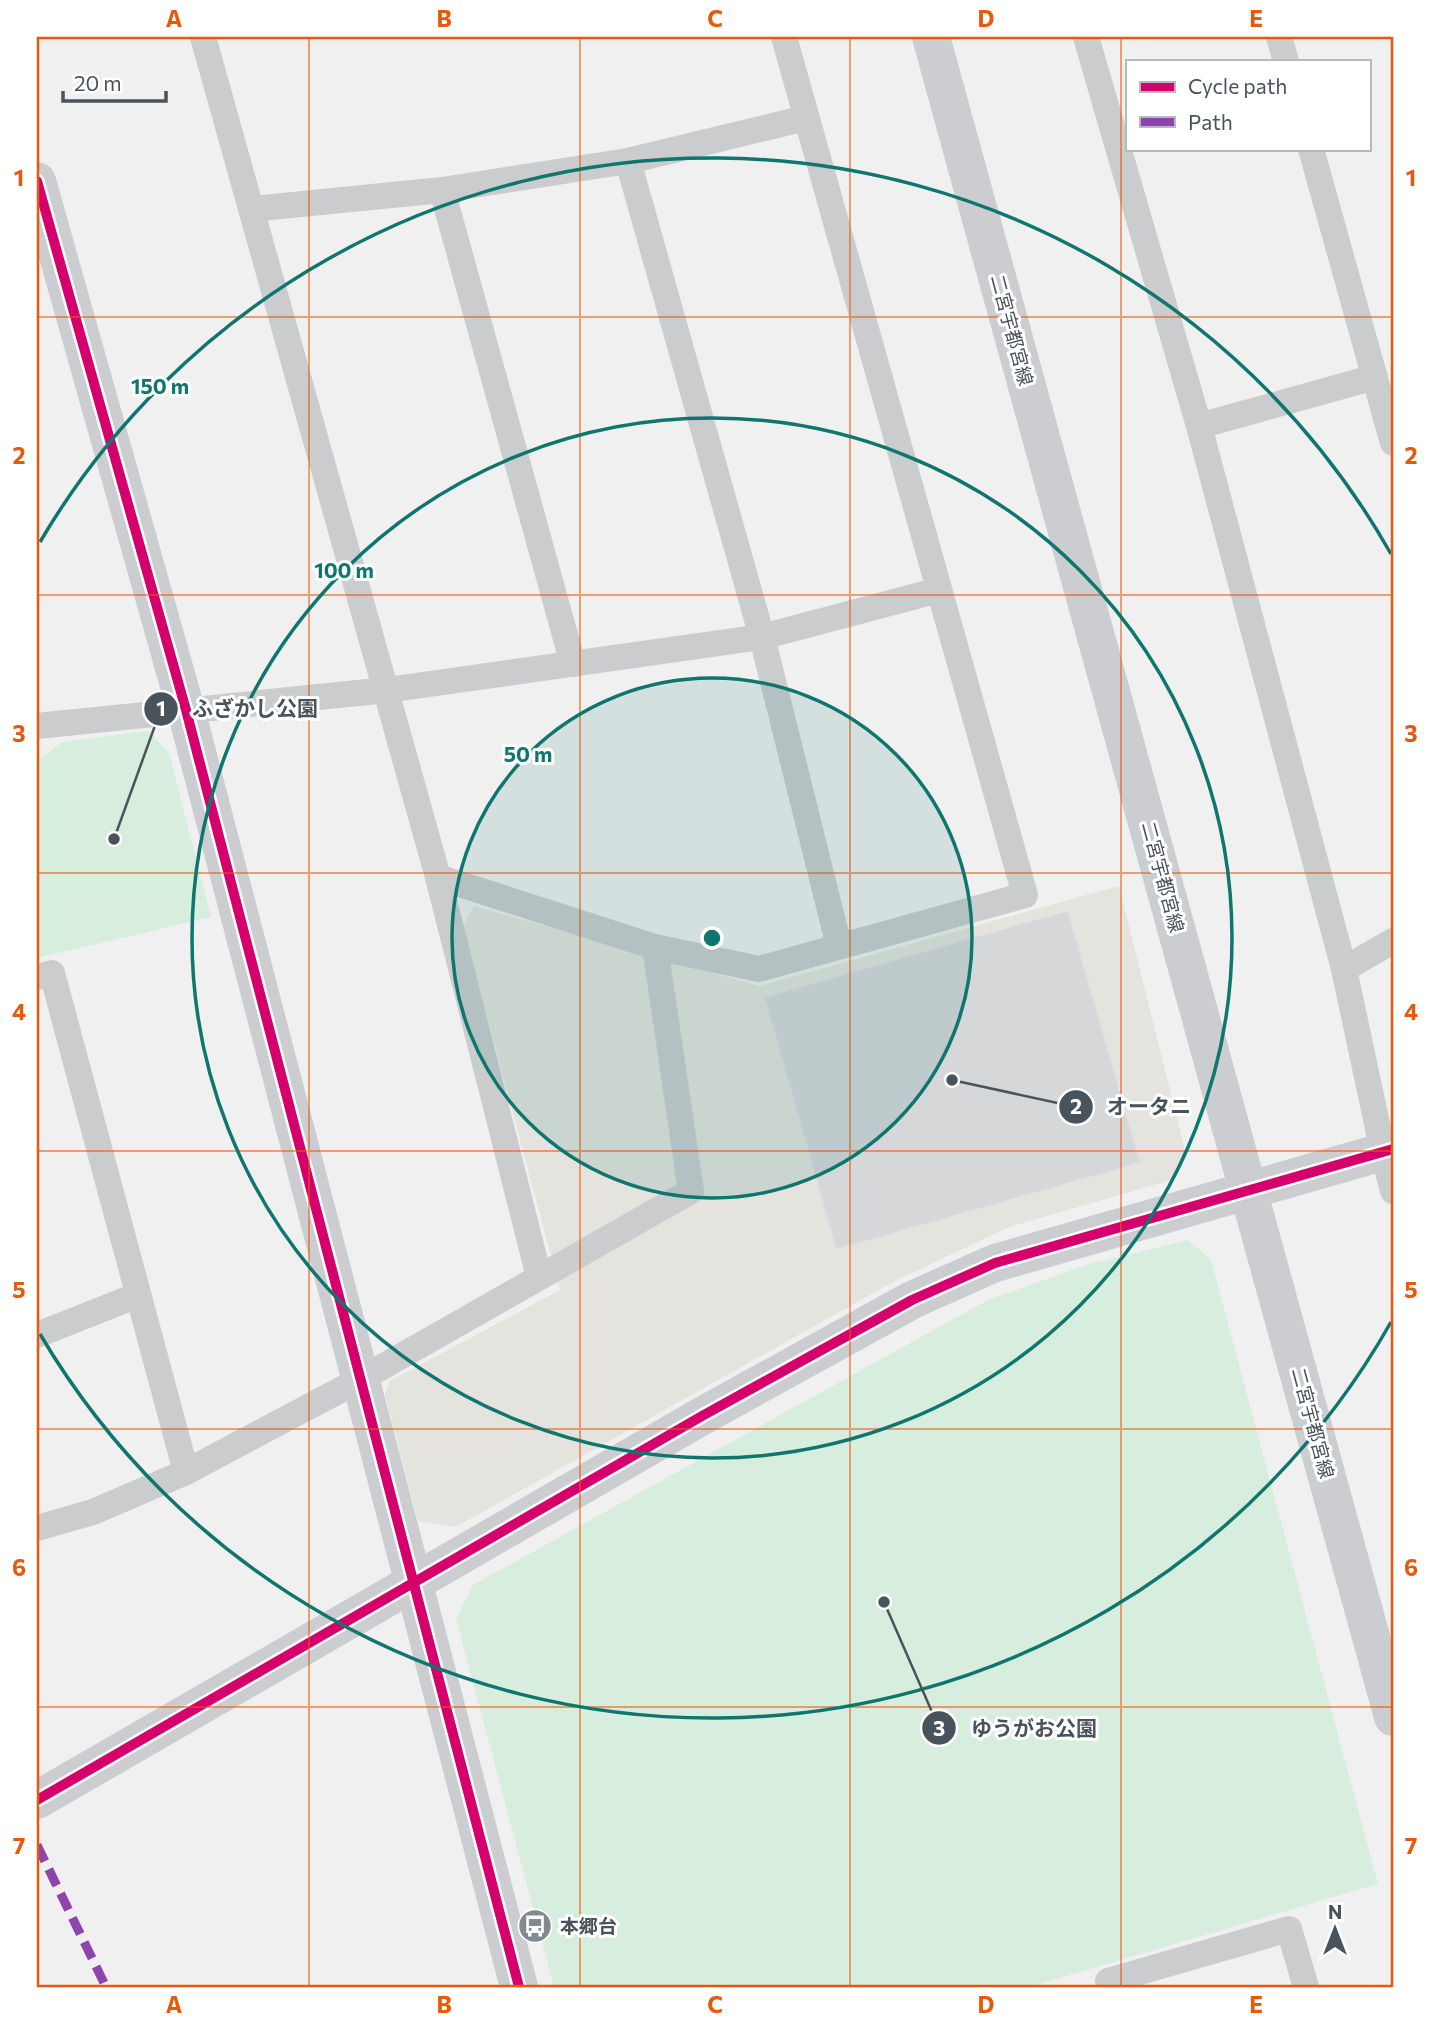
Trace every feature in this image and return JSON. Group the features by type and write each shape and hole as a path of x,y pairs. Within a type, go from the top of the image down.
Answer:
{"street":[{"path":"203,37 438,877 539,1277"},
{"path":"438,877 655,947 759,969 1025,895 784,37"},
{"name":"二宮宇都宮線","path":"931,37 1393,1717"},
{"path":"1086,37 1199,426 1344,969 1388,1151 1393,1191"},
{"path":"1279,37 1286,60"},
{"path":"251,209 442,190 628,161 806,118"},
{"path":"1311,150 1393,443"},
{"path":"628,161 762,637 839,946"},
{"path":"37,181 186,710 519,1987"},
{"path":"442,190 573,664"},
{"path":"1199,426 1375,377"},
{"path":"37,726 387,690 762,637 939,590"},
{"path":"1344,969 1393,941"},
{"path":"37,1528 93,1511 186,1472 361,1379 691,1191 655,947"},
{"path":"37,977 52,973 186,1472"},
{"path":"37,1800 702,1416 912,1300 995,1264 1388,1151"},
{"path":"37,1335 138,1295"},
{"path":"1101,1985 1289,1929 1306,1987"}],"shaded area":[{"path":"1119,886 1187,1158 1171,1180 1009,1227 893,1282 456,1527 418,1521 385,1394 390,1381 560,1290 463,926 474,906 759,986"}],"green space":[{"path":"149,731 169,753 211,917 37,958 37,761 62,742"},
{"path":"1188,1240 1211,1260 1378,1884 1029,1987 554,1987 456,1619 473,1585 988,1300 1089,1264"}],"building":[{"path":"1068,910 1141,1163 836,1250 764,997"}],"marked path":[{"path":"37,1845 106,1987"}],"cycle path":[{"path":"37,181 186,710 519,1987"},
{"path":"37,1800 702,1416 912,1300 995,1263 1393,1149"}],"place":[{"name":"ふざかし公園","path":"114,839"},
{"name":"オータニ","path":"952,1080"},
{"name":"ゆうがお公園","path":"884,1602"},
{"name":"本郷台","path":"535,1926"}]}
